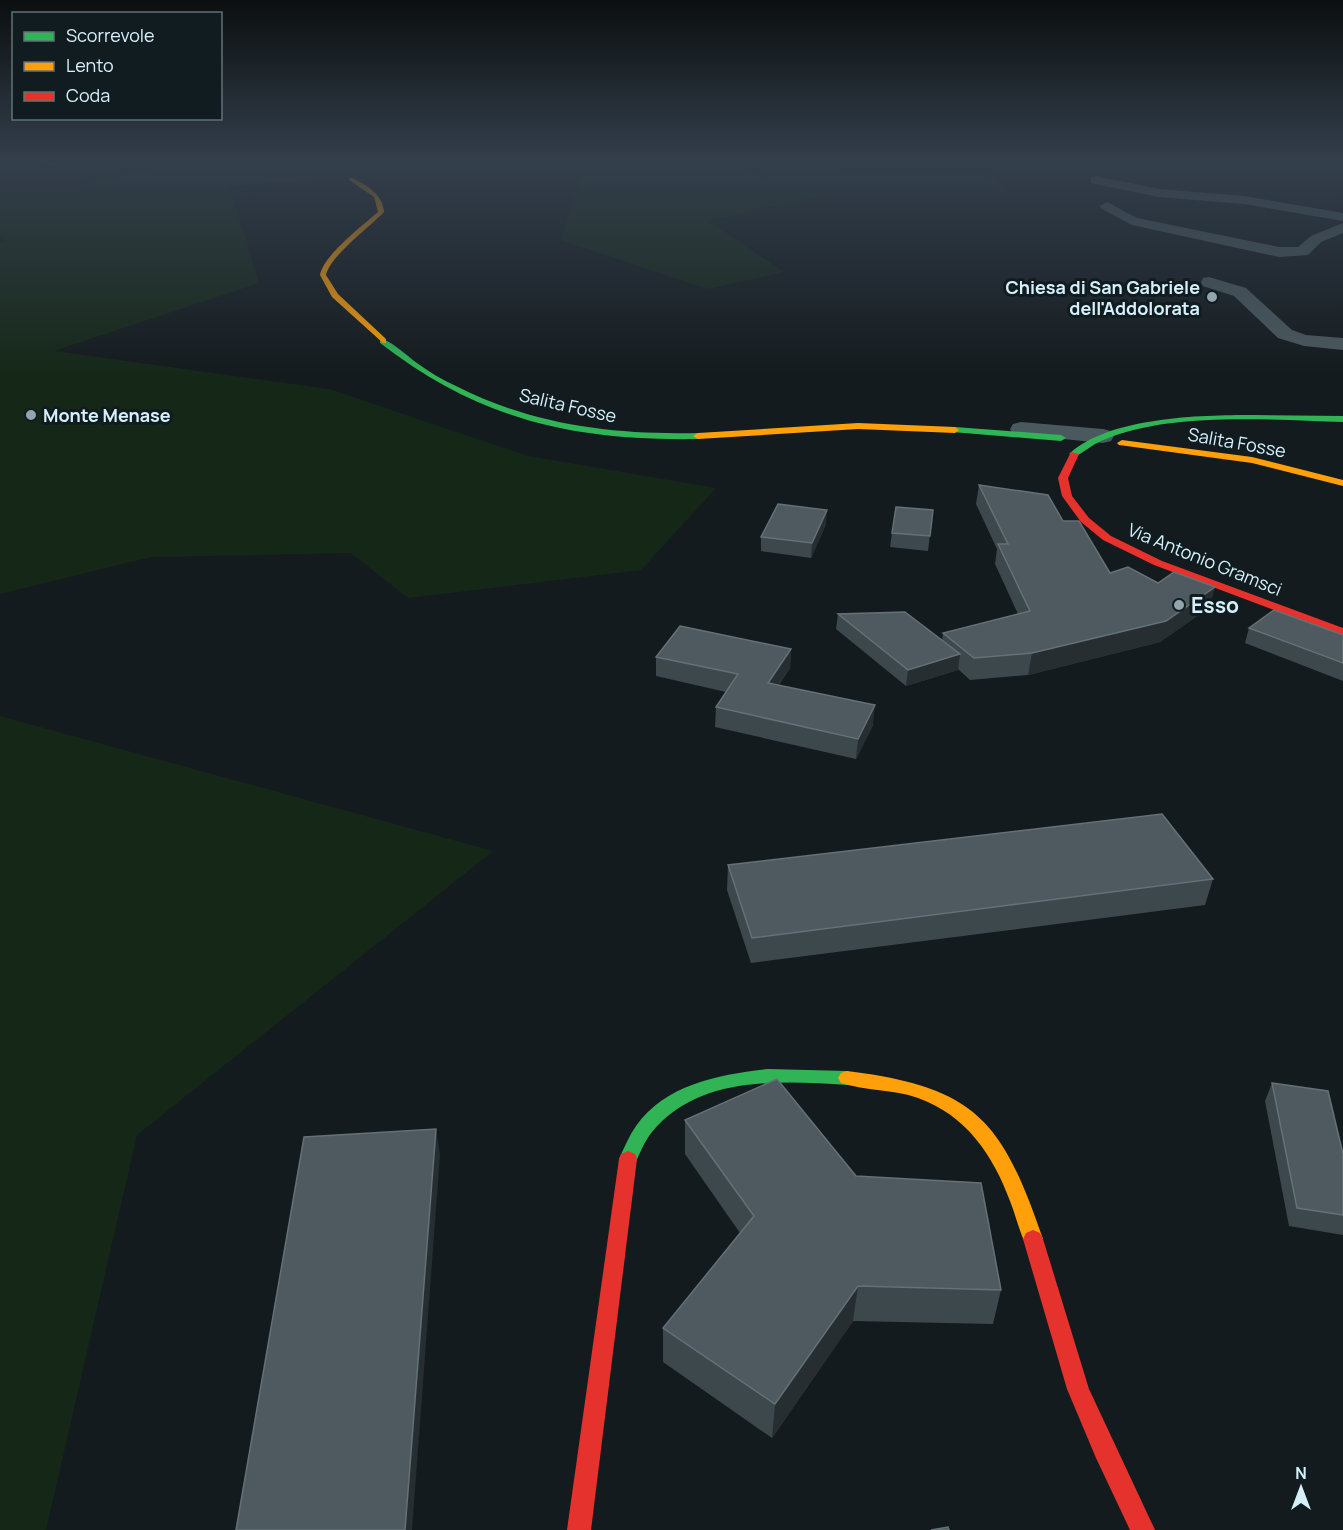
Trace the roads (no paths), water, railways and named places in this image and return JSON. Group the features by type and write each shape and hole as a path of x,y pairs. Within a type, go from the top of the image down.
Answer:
{"street":[{"name":"Salita Fosse","path":"356,233 324,269 325,283 381,342 428,374 491,403 583,430 630,436 687,436 823,427 934,428 1061,438"},
{"path":"1191,233 1279,252 1305,250 1316,239 1330,233"},
{"path":"1209,282 1240,292 1285,334 1304,340 1343,344"},
{"name":"Via Antonio Gramsci","path":"1343,419 1171,423 1133,427 1113,440 1077,450 1070,457 1063,475 1070,501 1094,528 1147,559 1343,632"},
{"path":"934,428 1005,428 1113,440"},
{"name":"Salita Fosse","path":"1113,440 1252,460 1343,483"},
{"path":"579,1530 626,1164 637,1140 651,1119 673,1102 701,1089 760,1077 802,1076 924,1091 964,1113 990,1139 1023,1208 1072,1370 1096,1434 1143,1530"}],"place":[{"name":"Chiesa di San Gabriele dell'Addolorata","path":"1212,297"},
{"name":"Monte Menase","path":"31,415"},
{"name":"Esso","path":"1179,605"}]}
